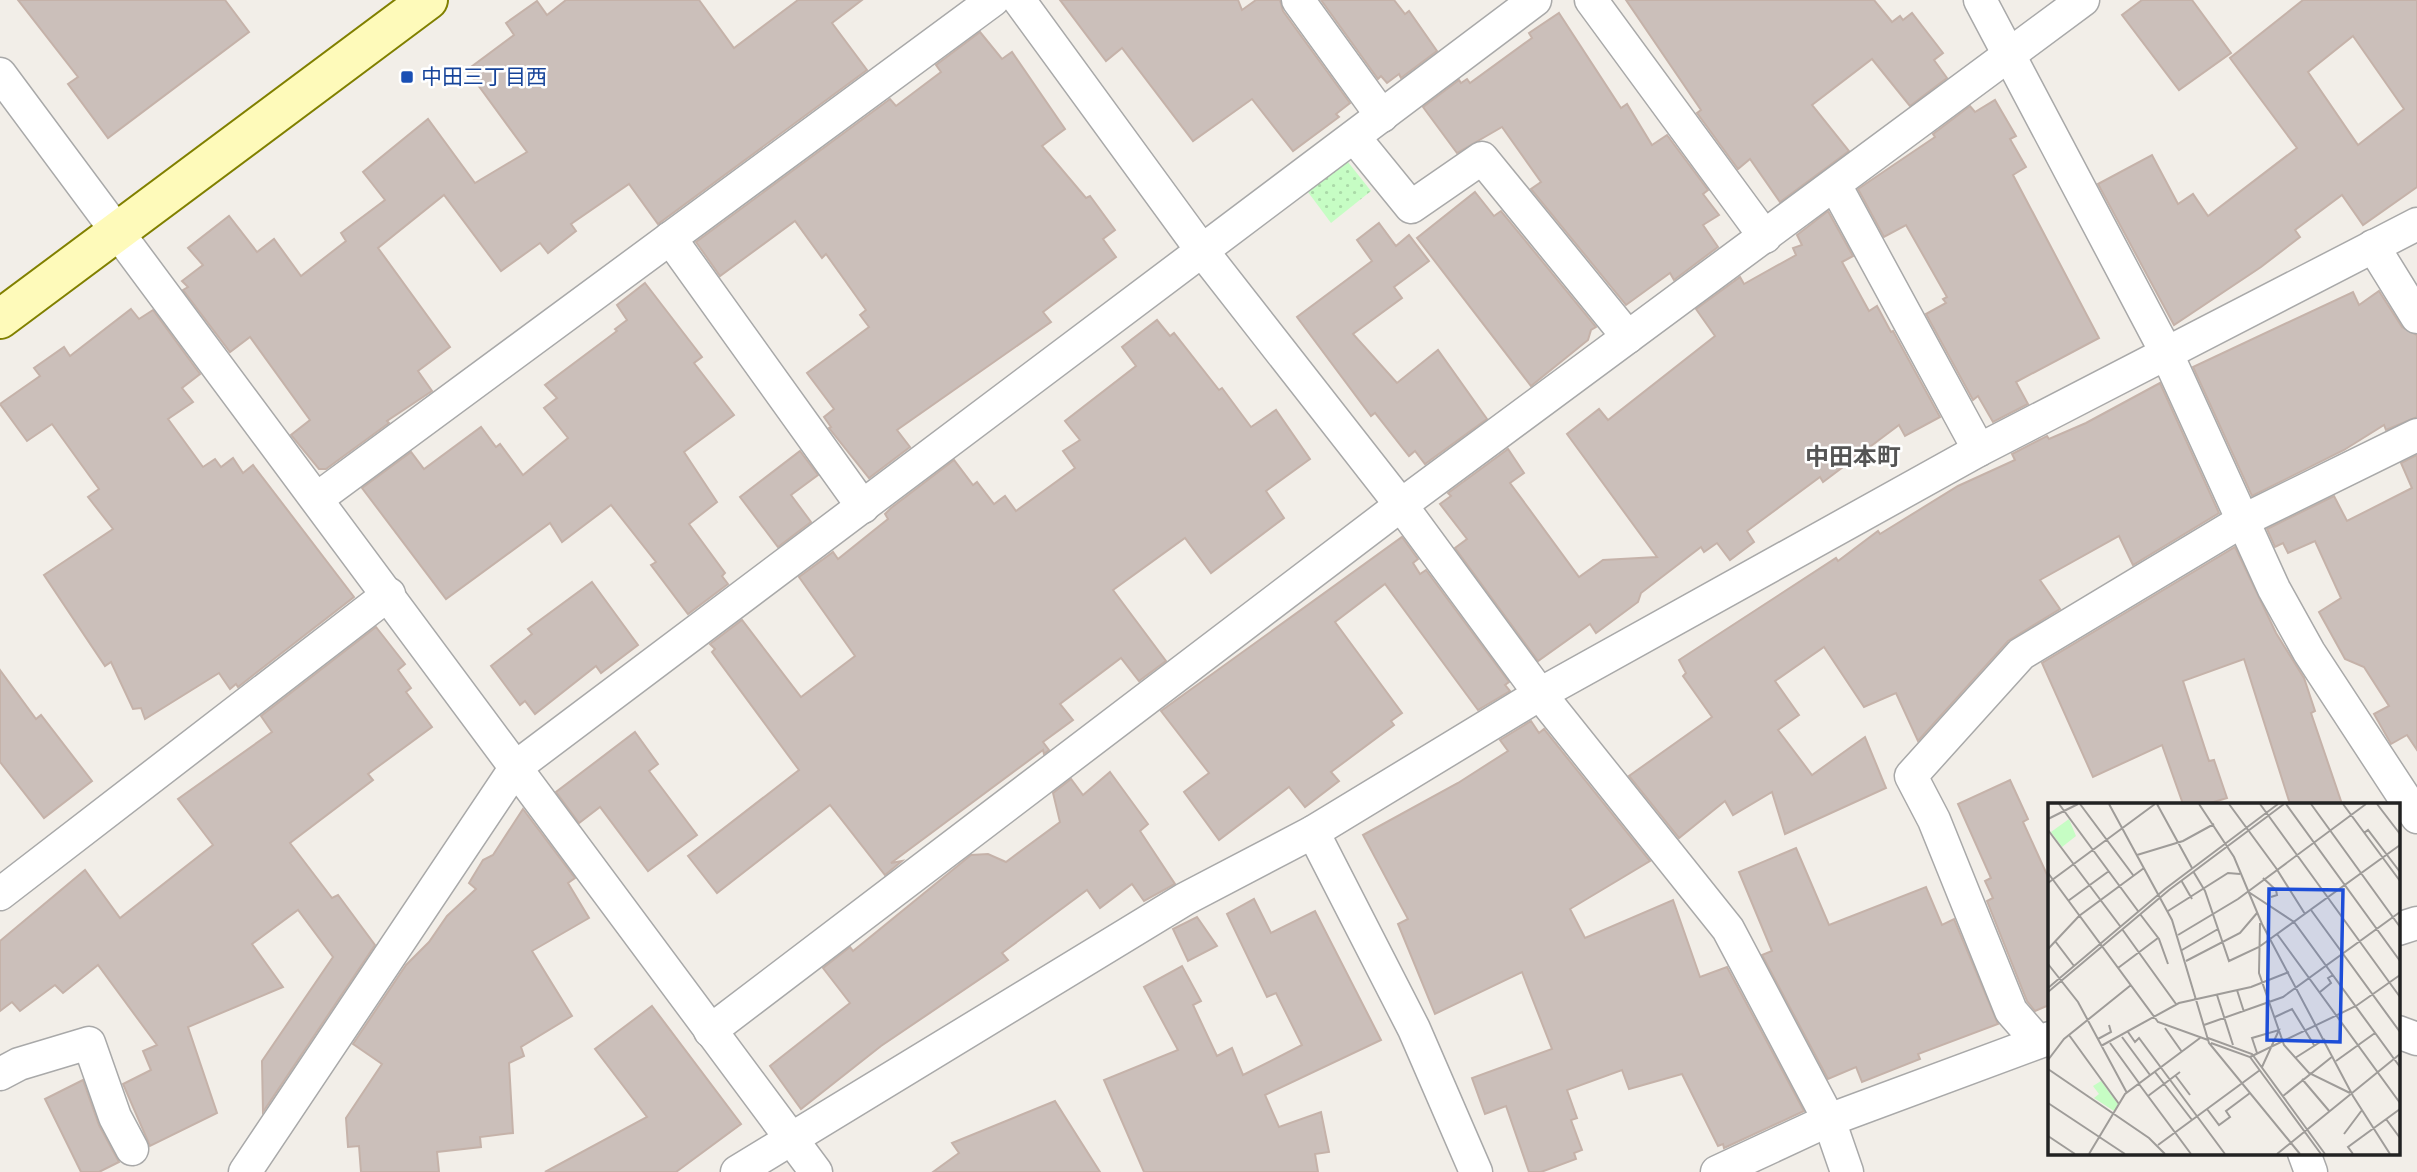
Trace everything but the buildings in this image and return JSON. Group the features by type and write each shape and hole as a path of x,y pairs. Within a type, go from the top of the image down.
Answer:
{"street":[{"path":"0,319 428,0"},
{"path":"318,498 993,0"},
{"path":"1019,0 1203,251 1401,505 1540,694 1728,929 1829,1120 1847,1172"},
{"path":"1297,0 1382,116"},
{"path":"245,1172 516,767 1535,0"},
{"path":"1591,0 1765,237"},
{"path":"1980,0 2166,352 2274,589 2309,652 2417,817"},
{"path":"710,1031 1401,505 2084,0"},
{"path":"0,74 318,498 816,1172"},
{"path":"1354,137 1411,207 1482,158 1628,337"},
{"path":"1835,185 1979,450"},
{"path":"737,1172 1185,899 1313,832 1540,694 1979,450 2417,223"},
{"path":"670,238 863,507"},
{"path":"2373,246 2417,317"},
{"path":"1717,1172 1829,1120 2044,1040 2011,1011 1934,820 1911,776 2021,654 2242,521 2417,435"},
{"path":"0,894 389,594"},
{"path":"1313,832 1414,1029 1476,1172"},
{"path":"2400,928 2417,923"},
{"path":"2400,1033 2417,1039"},
{"path":"0,1074 19,1064 89,1043 116,1117 132,1149"},
{"path":"2304,1154 2311,1172"}],"green space":[{"path":"1344,157 1371,191 1331,223 1305,188"}],"place":[{"name":"中田三丁目西","path":"407,77"}],"district":[{"name":"中田本町","path":"1853,458"}]}
